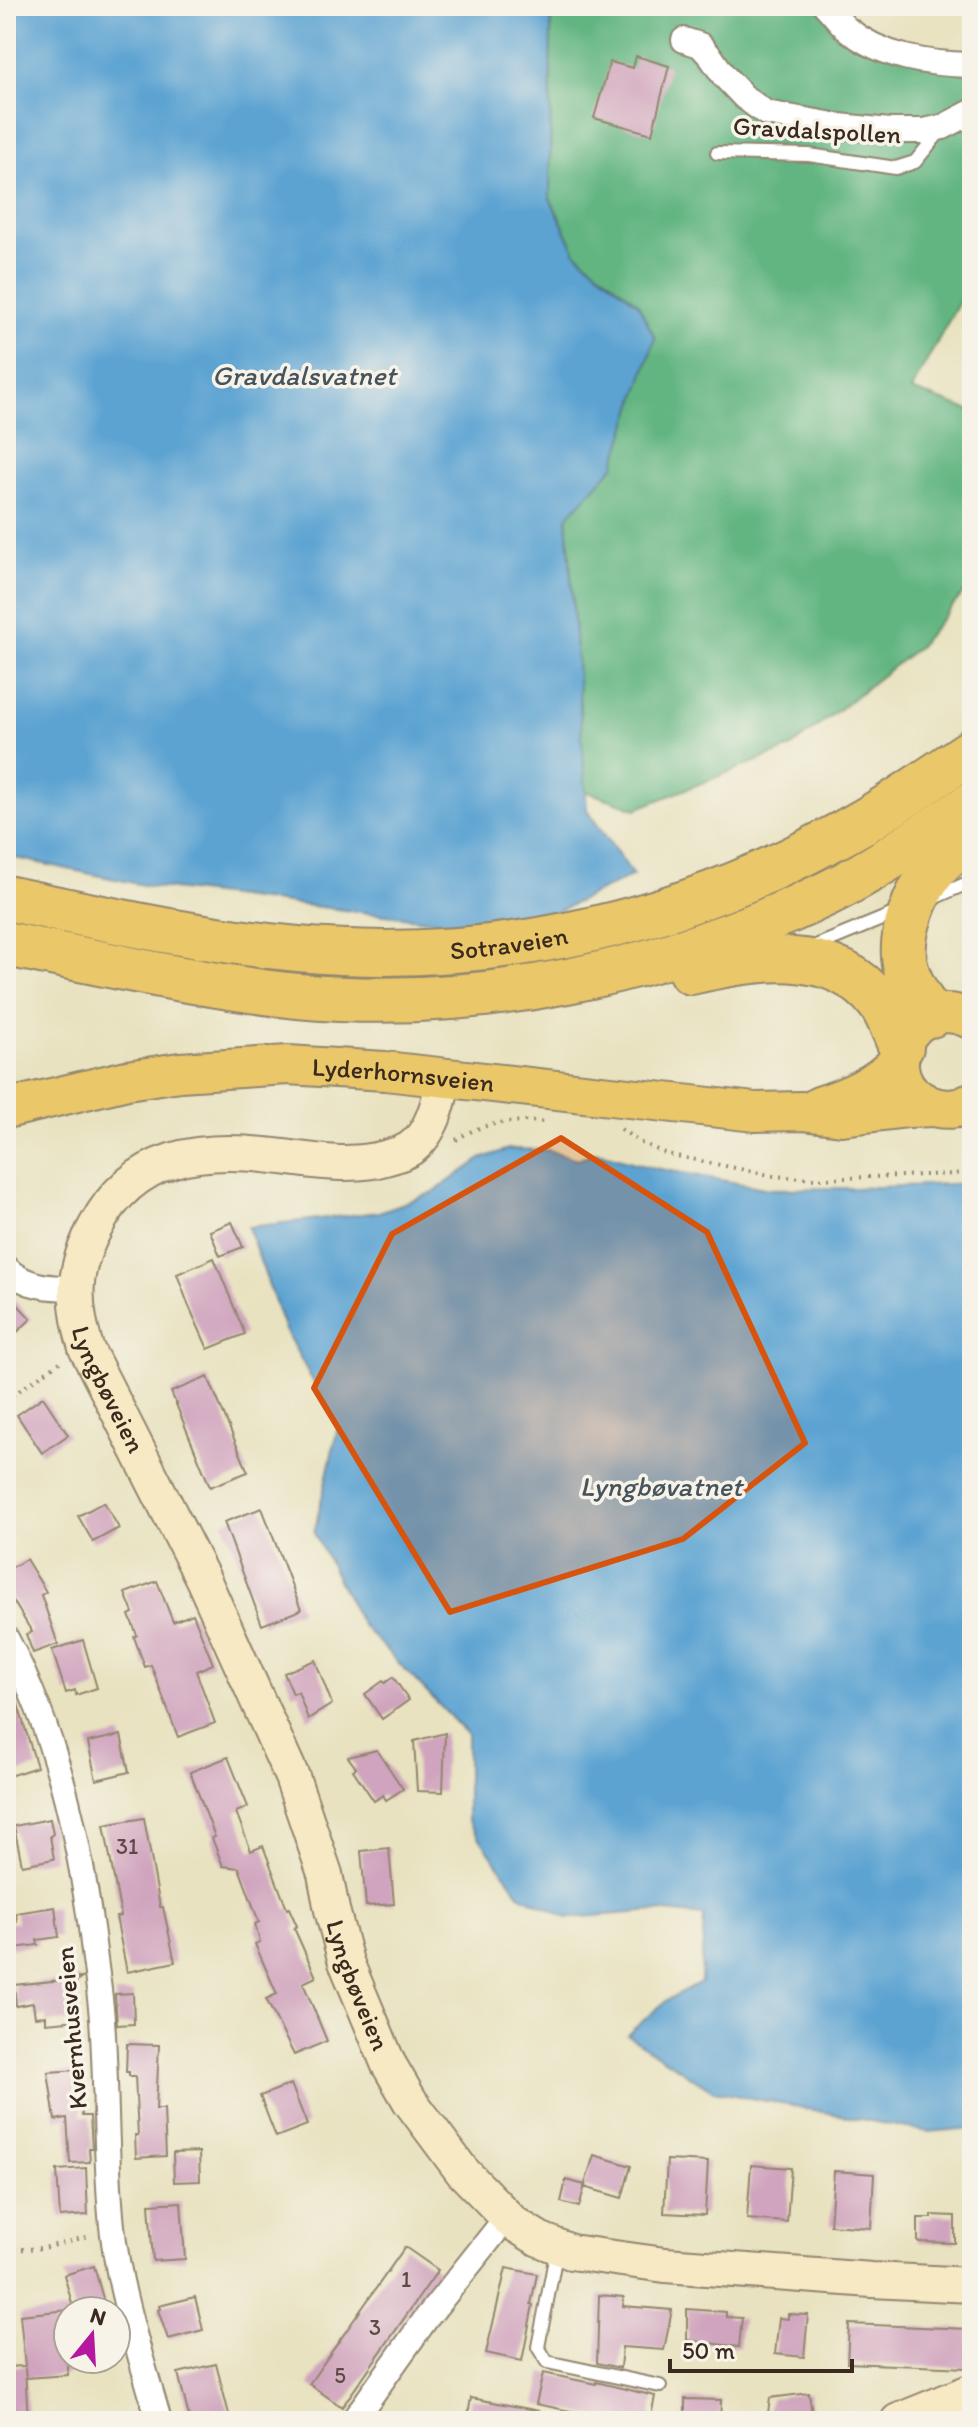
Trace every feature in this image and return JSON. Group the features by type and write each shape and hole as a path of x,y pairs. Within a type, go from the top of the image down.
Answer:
{"highway":[{"path":"868,819 972,733"},
{"name":"Sotraveien","path":"6,898 211,938 299,949 454,951 542,941 624,923 697,901 746,881 868,819 972,751"},
{"name":"Sotraveien","path":"6,944 200,982 299,996 372,999 461,997 542,986 628,968 710,942 828,893 972,804"},
{"path":"960,1015 911,982 904,948 914,907 924,885 950,852 972,837"},
{"path":"461,997 545,1005 724,963 781,958 828,967 866,988 880,1004 900,1054"}],"main road":[{"name":"Lyderhornsveien","path":"802,1111 866,1088 884,1076 900,1054 907,1034 918,1022 960,1015"},
{"path":"900,1054 901,1075 907,1088 919,1100 934,1107"},
{"name":"Lyderhornsveien","path":"6,1109 127,1080 249,1067 337,1067 755,1112 802,1111 842,1116 908,1108 950,1109 972,1102"}],"street":[{"path":"826,6 847,29 879,48 910,60 972,65"},
{"name":"Gravdalspollen","path":"684,40 700,45 744,97 766,113 839,126 923,131 943,127 972,112"},
{"name":"Lyngbøveien","path":"444,1078 436,1111 427,1129 408,1150 390,1157 343,1164 221,1152 193,1155 154,1167 116,1196 101,1216 84,1251 75,1288 79,1325 86,1348 210,1594 292,1777 325,1874 346,1962 388,2063 410,2101 462,2171 513,2223 557,2247 571,2252 665,2265 972,2285"},
{"name":"Lyngbøveien","path":"6,1268 28,1282 48,1288 75,1288"},
{"name":"Kvernhusveien","path":"6,1638 35,1699 56,1755 85,1885 102,2015 113,2230 130,2314 159,2421"},
{"path":"353,2421 425,2320 507,2217"},
{"path":"898,2421 972,2391"}],"lane":[{"name":"Gravdalspollen","path":"717,153 809,155 896,168 915,162 943,127"},
{"path":"781,958 819,946 972,881"},
{"path":"557,2247 538,2347 542,2356 547,2362 660,2386"}],"path":[{"path":"621,1129 639,1142 667,1154 774,1176 816,1179 972,1171"},
{"path":"6,1400 69,1357 82,1380 98,1371"},
{"path":"6,2250 44,2248 113,2230"}],"highlighted area":[{"path":"561,1138 707,1232 805,1443 683,1539 450,1612 314,1388 392,1234"}],"green space":[{"path":"551,6 817,6 833,26 972,76 972,278 911,390 972,411 972,583 918,647 790,748 636,809 585,791 567,517 638,303 576,253 550,198"}],"water":[{"name":"Gravdalsvatnet","path":"6,6 551,6 550,198 576,253 638,304 655,338 614,466 567,517 587,810 633,875 517,931 148,886 6,856"},
{"name":"Lyngbøvatnet","path":"508,1149 548,1150 577,1159 597,1152 649,1167 770,1189 972,1183 972,2128 928,2132 714,2091 627,2035 667,2000 701,1982 704,1916 656,1911 568,1918 519,1894 467,1820 467,1734 361,1624 314,1533 338,1427 285,1330 248,1227 379,1212 432,1193 481,1159"}],"building":[{"path":"636,56 669,66 652,134 594,118 610,62 633,68"},
{"path":"232,1222 243,1247 220,1256 210,1231"},
{"path":"214,1258 245,1334 208,1349 177,1274"},
{"path":"6,1292 31,1319 15,1334 6,1324"},
{"path":"208,1377 248,1472 210,1487 171,1392"},
{"path":"43,1397 68,1435 42,1453 17,1415"},
{"path":"104,1502 119,1528 93,1542 78,1516"},
{"path":"262,1508 301,1610 262,1625 224,1522"},
{"path":"26,1559 46,1592 41,1595 58,1644 33,1653 26,1634 32,1632 6,1589 6,1571"},
{"path":"157,1581 173,1622 193,1614 213,1664 196,1671 215,1723 178,1737 151,1665 145,1667 134,1637 137,1635 129,1615 133,1613 125,1593"},
{"path":"83,1640 97,1688 76,1695 75,1690 66,1693 52,1650"},
{"path":"315,1660 332,1704 308,1719 298,1692 293,1694 284,1673"},
{"path":"393,1677 409,1700 382,1719 365,1694"},
{"path":"11,1682 37,1767 6,1777 6,1683"},
{"path":"445,1733 443,1792 417,1791 414,1741"},
{"path":"121,1735 129,1772 96,1780 88,1742"},
{"path":"377,1750 403,1789 386,1800 383,1795 374,1801 348,1757"},
{"path":"228,1757 248,1807 236,1812 251,1851 263,1846 316,1977 303,1983 327,2041 294,2055 266,1999 277,1994 255,1944 260,1942 255,1924 259,1922 239,1868 223,1866 190,1772"},
{"path":"144,1818 160,1907 163,1907 175,1962 127,1972 116,1917 121,1916 104,1825"},
{"path":"50,1819 54,1859 22,1865 14,1826"},
{"path":"389,1848 394,1904 366,1906 361,1851"},
{"path":"55,1907 59,1937 37,1940 38,1945 6,1949 6,1924 17,1922 16,1913"},
{"path":"82,1978 75,1983 79,2020 46,2023 46,2016 35,2017 33,2003 16,2006 14,1985"},
{"path":"133,1993 134,2024 117,2025 115,1994"},
{"path":"127,2044 159,2045 156,2109 164,2109 166,2156 136,2158 135,2076 129,2076 126,2072"},
{"path":"79,2070 82,2116 90,2116 92,2148 89,2148 90,2162 70,2163 67,2118 55,2120 48,2072"},
{"path":"291,2084 307,2125 276,2137 260,2096"},
{"path":"199,2152 200,2181 174,2182 173,2153"},
{"path":"594,2155 631,2166 622,2198 584,2187"},
{"path":"667,2160 708,2162 705,2215 664,2213"},
{"path":"751,2165 791,2168 787,2222 747,2219"},
{"path":"86,2168 88,2215 60,2217 57,2170"},
{"path":"834,2171 874,2174 871,2228 830,2225"},
{"path":"566,2180 585,2185 579,2207 561,2202"},
{"path":"181,2202 185,2259 153,2261 149,2204"},
{"path":"932,2215 955,2216 955,2243 918,2242 918,2218 932,2218"},
{"path":"405,2247 438,2270 342,2407 309,2384"},
{"path":"94,2266 102,2295 70,2295 64,2275"},
{"path":"506,2268 537,2274 522,2361 486,2353"},
{"path":"599,2295 624,2297 623,2306 672,2310 664,2350 622,2347 620,2368 597,2363"},
{"path":"195,2297 203,2330 168,2339 159,2306"},
{"path":"687,2309 726,2312 726,2317 742,2318 739,2347 687,2340"},
{"path":"52,2312 52,2375 68,2375 26,2378 25,2368 28,2421 6,2421 6,2367 25,2366 20,2315"},
{"path":"788,2314 808,2315 804,2357 775,2354 779,2318 788,2319"},
{"path":"849,2324 969,2329 967,2368 847,2363"},
{"path":"216,2364 230,2418 190,2421 178,2373"},
{"path":"543,2373 655,2396 650,2421 594,2421 595,2416 536,2404"},
{"path":"809,2393 813,2421 767,2421 770,2398"},
{"path":"471,2398 540,2411 540,2421 467,2421"},
{"path":"685,2399 721,2400 720,2421 685,2421"}]}
